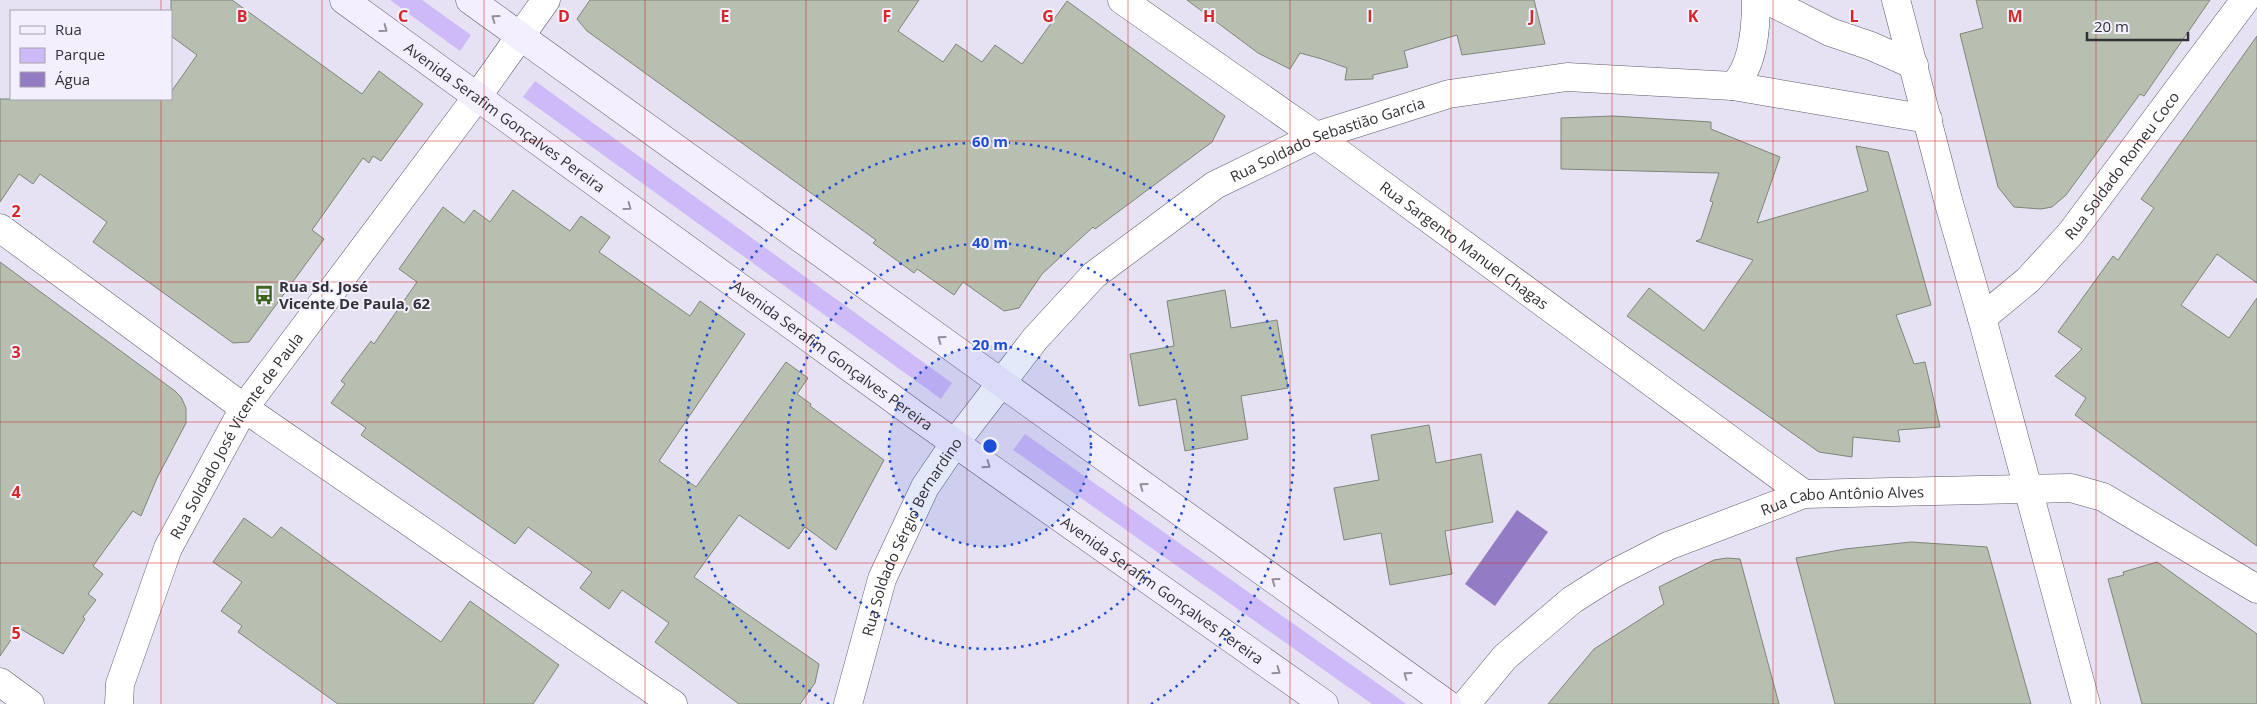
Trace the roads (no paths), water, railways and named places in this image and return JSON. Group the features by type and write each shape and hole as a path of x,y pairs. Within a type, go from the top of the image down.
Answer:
{"main road":[{"name":"Avenida Serafim Gonçalves Pereira","path":"344,0 955,443 1324,704"},
{"path":"470,0 1447,704"}],"street":[{"name":"Rua Soldado José Vicente de Paula","path":"119,704 120,684 168,548 244,408 477,97 546,0"},
{"name":"Rua Sargento Manuel Chagas","path":"1122,0 1316,136 1804,494"},
{"path":"1733,86 1738,81 1750,55 1756,21 1756,0"},
{"path":"1767,0 1830,32 1871,46 1914,65"},
{"path":"1896,0 1948,200 1982,318 2086,704"},
{"name":"Rua Soldado Romeu Coco","path":"1982,318 2028,280 2071,232 2245,0"},
{"name":"Rua Soldado Sebastião Garcia","path":"1000,382 1035,339 1094,275 1215,186 1316,136 1449,94 1567,78 1733,86 1928,119"},
{"path":"0,228 244,408 672,704"},
{"name":"Rua Soldado Sérgio Bernardino","path":"848,704 882,579 925,487 1000,382"},
{"name":"Rua Cabo Antônio Alves","path":"1466,704 1505,657 1572,600 1614,574 1668,546 1804,494 2071,488 2103,497 2257,589"},
{"path":"0,682 30,704"}],"water":[{"path":"1517,510 1548,532 1495,606 1465,584"}],"place":[{"name":"Rua Sd. José Vicente De Paula, 62","path":"264,295"}]}
